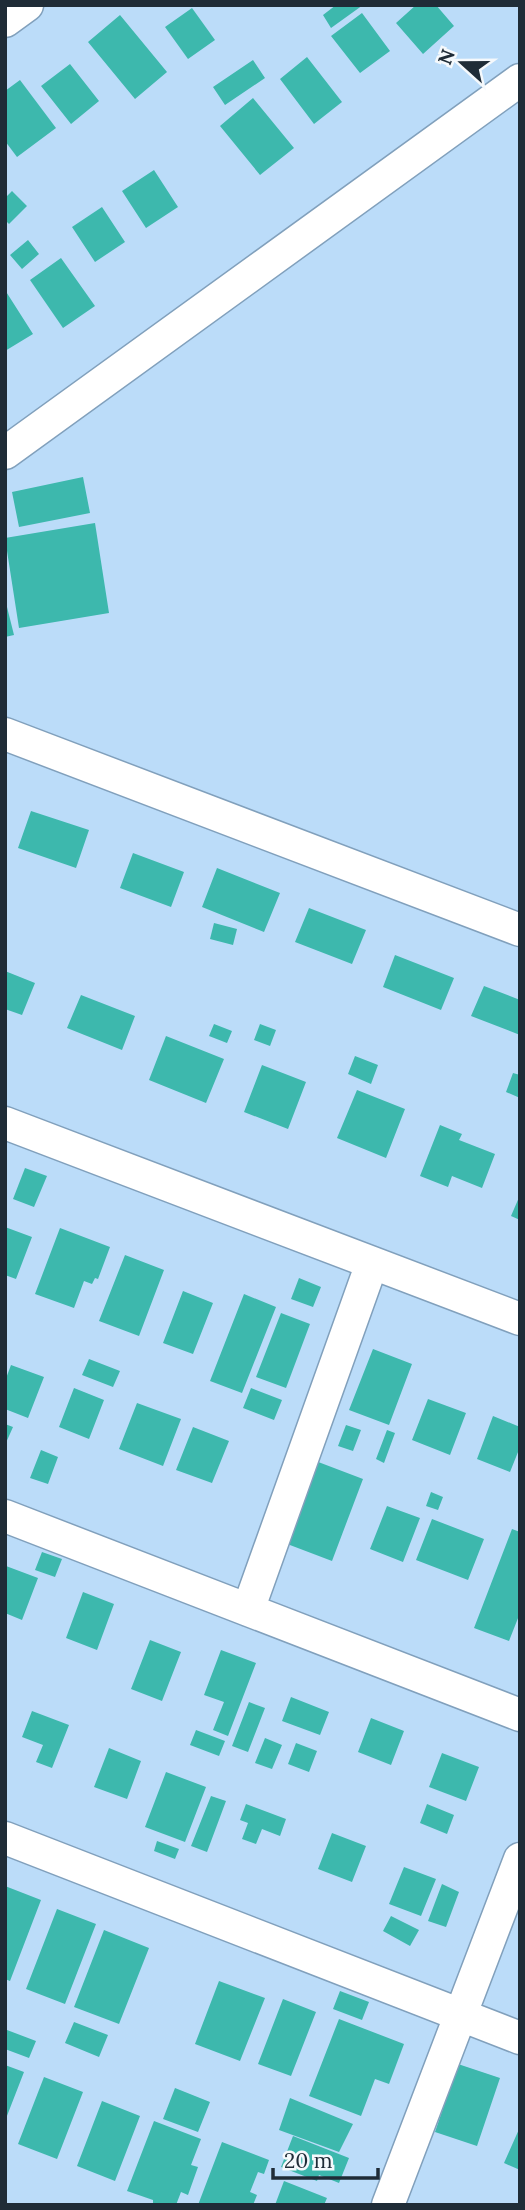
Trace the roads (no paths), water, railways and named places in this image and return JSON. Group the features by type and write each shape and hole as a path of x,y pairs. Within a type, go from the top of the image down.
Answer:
{"street":[{"path":"5,21 27,5"},
{"path":"5,453 520,80"},
{"path":"5,734 520,930"},
{"path":"5,1123 520,1319"},
{"path":"248,1610 372,1263"},
{"path":"5,1516 520,1715"},
{"path":"5,1838 520,2038"},
{"path":"388,2205 520,1859"}]}
